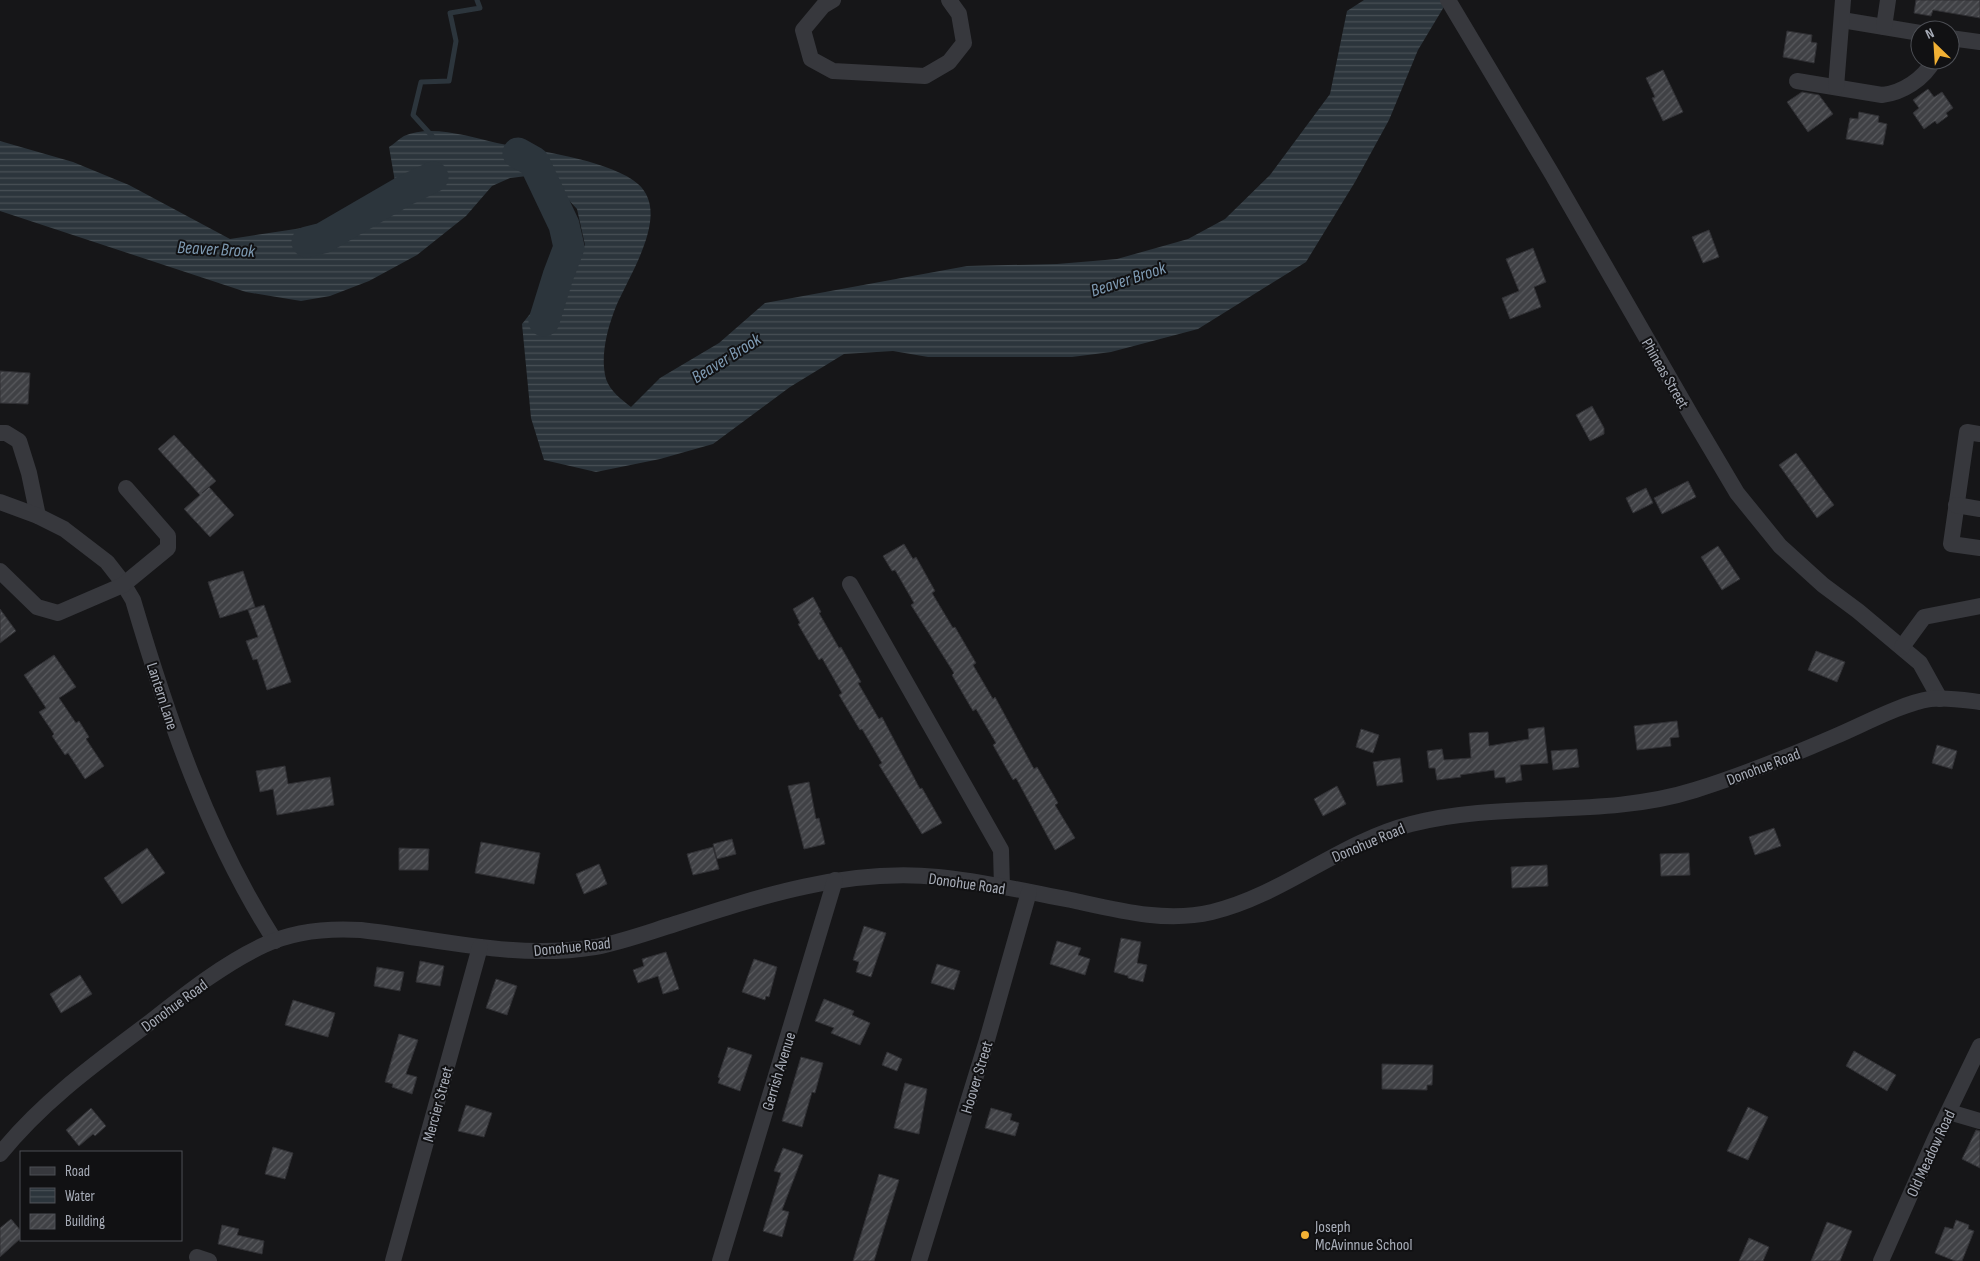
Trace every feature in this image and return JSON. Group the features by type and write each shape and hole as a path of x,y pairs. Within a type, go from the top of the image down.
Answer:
{"street":[{"path":"834,0 823,6 803,30 811,59 833,72 925,76 949,62 964,43 959,14 949,0"},
{"path":"1836,87 1843,0"},
{"path":"1884,27 1888,0"},
{"name":"Phineas Street","path":"1451,5 1738,493 1787,552 1823,585 1858,611 1920,663 1940,699"},
{"path":"1842,20 1910,31"},
{"path":"1960,39 1980,42"},
{"path":"1797,81 1882,95 1892,94 1923,76 1927,70"},
{"path":"0,432 6,433 19,441 29,473 38,516"},
{"path":"1980,434 1967,432 1951,544 1980,548"},
{"path":"0,571 37,608 58,612 124,585 168,548 168,536 126,488"},
{"name":"Lantern Lane","path":"0,502 38,516 64,529 107,562 124,585 133,600 178,741 198,792 234,874 275,941"},
{"path":"1956,505 1980,509"},
{"path":"850,584 1001,850 1002,888"},
{"path":"1902,647 1924,617 1980,606"},
{"name":"Donohue Road","path":"0,1154 30,1120 69,1084 180,999 242,958 275,941 309,932 338,929 385,933 503,951 539,951 590,947 640,936 777,892 835,880 900,875 939,877 1143,914 1177,916 1206,914 1242,903 1348,849 1398,828 1434,819 1468,814 1602,806 1669,797 1711,785 1786,758 1916,703 1940,699 1980,702"},
{"name":"Gerrish Avenue","path":"720,1261 835,880"},
{"name":"Hoover Street","path":"919,1261 987,1040 1029,892"},
{"name":"Mercier Street","path":"393,1261 480,947"},
{"name":"Old Meadow Road","path":"1881,1261 1980,1046"},
{"path":"1949,1112 1980,1121"}],"water":[{"path":"1364,0 1448,0 1418,50 1389,120 1355,182 1306,262 1198,329 1111,352 1072,357 928,357 893,351 844,354 790,387 713,444 660,459 596,472 544,460 531,418 522,324 585,245 577,209 563,194 544,182 527,176 510,178 492,186 466,216 417,255 369,281 330,296 301,301 246,292 0,211 0,141 73,162 129,185 230,239 322,225 362,226 385,214 397,193 389,147 404,136 415,133 438,131 451,133 591,162 610,168 638,184 647,197 651,212 644,245 609,326 604,353 604,371 610,387 631,407 660,378 719,343 765,303 967,266 1057,264 1117,259 1188,239 1225,219 1270,175 1330,94 1347,11"}],"building":[{"path":"1916,0 1980,0 1980,18 1933,10 1931,16 1914,13"},
{"path":"1787,31 1812,35 1811,42 1817,43 1814,63 1783,57"},
{"path":"1663,70 1683,112 1663,121 1652,98 1655,97 1646,78"},
{"path":"1928,89 1934,97 1942,92 1953,108 1946,113 1948,116 1937,124 1935,121 1924,129 1913,113 1919,108 1913,100"},
{"path":"1802,92 1819,95 1833,114 1808,132 1787,102"},
{"path":"1859,112 1879,116 1878,122 1887,124 1883,145 1846,139 1850,118 1858,119"},
{"path":"1709,230 1719,257 1703,263 1692,237"},
{"path":"1533,248 1546,282 1534,287 1541,307 1510,319 1502,298 1519,291 1506,259"},
{"path":"0,371 30,373 28,404 0,403"},
{"path":"1592,406 1604,428 1604,434 1590,441 1576,415"},
{"path":"174,435 216,481 209,487 234,515 210,537 184,509 200,495 158,449"},
{"path":"1796,453 1834,505 1817,518 1779,465"},
{"path":"1688,481 1696,497 1662,514 1654,498"},
{"path":"1646,488 1653,503 1633,513 1626,498"},
{"path":"904,544 913,559 916,557 935,591 932,593 976,663 973,665 993,699 995,697 1034,769 1037,767 1058,803 1055,805 1075,838 1055,850 1016,778 1013,780 993,745 996,743 976,709 973,711 952,675 954,673 911,605 914,603 895,570 892,571 883,556"},
{"path":"1718,546 1740,579 1722,590 1701,557"},
{"path":"243,571 255,607 220,618 208,582"},
{"path":"813,597 821,612 819,613 861,682 858,683 879,719 882,717 920,789 922,788 942,823 922,834 879,765 882,763 862,729 860,730 839,695 842,693 822,658 819,660 798,624 800,623 793,609"},
{"path":"264,605 291,682 267,690 257,659 253,660 246,641 258,637 248,610"},
{"path":"0,609 16,631 0,643"},
{"path":"1816,651 1845,662 1837,682 1808,670"},
{"path":"54,655 76,687 59,698 76,723 79,721 89,737 86,739 104,766 85,779 68,753 65,755 52,736 54,734 39,712 46,708 24,675"},
{"path":"1677,721 1679,737 1670,738 1671,746 1637,750 1634,726"},
{"path":"1544,727 1548,763 1520,765 1522,780 1506,783 1505,777 1495,778 1494,770 1437,780 1435,768 1429,768 1427,751 1442,749 1444,760 1471,758 1469,733 1488,732 1489,746 1529,739 1528,729"},
{"path":"1361,729 1379,735 1373,753 1356,747"},
{"path":"1937,745 1957,751 1952,769 1932,763"},
{"path":"1577,749 1579,767 1553,770 1551,751"},
{"path":"1400,758 1403,782 1377,786 1373,762"},
{"path":"285,766 288,784 330,777 334,805 277,815 273,789 260,792 256,771"},
{"path":"809,782 816,819 819,818 825,844 804,849 788,786"},
{"path":"1337,786 1346,804 1323,816 1314,799"},
{"path":"1774,828 1781,846 1755,855 1749,837"},
{"path":"732,839 736,854 717,859 713,844"},
{"path":"481,842 540,853 534,884 475,873"},
{"path":"713,847 719,869 693,875 687,854"},
{"path":"147,848 165,873 122,904 104,878"},
{"path":"399,848 429,849 428,870 399,870"},
{"path":"1689,853 1690,875 1661,876 1660,854"},
{"path":"599,864 607,884 584,894 576,874"},
{"path":"1547,865 1548,886 1512,888 1511,867"},
{"path":"864,926 886,933 871,977 856,972 859,962 853,960"},
{"path":"1121,938 1141,942 1137,963 1147,965 1143,982 1114,972"},
{"path":"1057,941 1081,948 1078,955 1090,959 1085,975 1050,964"},
{"path":"666,952 679,989 663,994 658,976 638,983 633,970 644,966 642,959"},
{"path":"754,959 777,967 769,997 766,996 765,1000 742,992"},
{"path":"420,961 444,966 440,986 416,982"},
{"path":"937,964 960,971 954,990 931,983"},
{"path":"377,967 404,972 400,991 374,986"},
{"path":"80,975 92,994 61,1013 50,994"},
{"path":"496,979 517,986 507,1015 486,1008"},
{"path":"824,999 854,1011 852,1015 870,1023 860,1045 831,1033 834,1028 815,1021"},
{"path":"293,1000 335,1013 328,1037 285,1025"},
{"path":"399,1034 418,1040 406,1074 417,1077 412,1094 392,1087 393,1084 385,1082"},
{"path":"728,1047 752,1055 740,1091 718,1083 720,1078 718,1077"},
{"path":"1854,1051 1896,1075 1887,1091 1846,1066"},
{"path":"887,1052 902,1059 897,1071 882,1065"},
{"path":"801,1057 823,1063 815,1093 812,1092 802,1127 782,1121"},
{"path":"1382,1064 1433,1065 1432,1085 1427,1085 1427,1090 1382,1089"},
{"path":"905,1083 927,1089 919,1134 894,1128"},
{"path":"466,1105 492,1113 484,1137 458,1131"},
{"path":"1748,1107 1768,1117 1748,1160 1727,1151"},
{"path":"91,1108 106,1126 79,1146 66,1130"},
{"path":"991,1108 1012,1114 1010,1120 1019,1123 1015,1136 985,1128"},
{"path":"1976,1130 1980,1131 1980,1168 1962,1159"},
{"path":"273,1147 293,1153 285,1179 265,1174"},
{"path":"783,1148 803,1155 782,1210 789,1212 782,1237 763,1231 781,1173 774,1171"},
{"path":"879,1174 899,1180 874,1261 853,1261"},
{"path":"11,1219 20,1230 20,1239 0,1257 0,1228"},
{"path":"1956,1220 1969,1225 1968,1229 1974,1231 1962,1261 1955,1261 1935,1253 1945,1227 1953,1229"},
{"path":"1827,1222 1852,1231 1840,1261 1811,1261"},
{"path":"222,1225 239,1229 237,1235 264,1241 262,1254 218,1244"},
{"path":"1749,1238 1769,1247 1763,1261 1739,1261"}],"waterway":[{"path":"432,136 413,115 421,82 449,81 456,41 450,13 480,8 477,0"},
{"name":"Beaver Brook","path":"518,153 534,162 564,225 569,247 544,321"},
{"name":"Beaver Brook","path":"307,242 323,238 404,191 433,177"}],"place":[{"name":"Joseph McAvinnue School","path":"1305,1235"}]}
